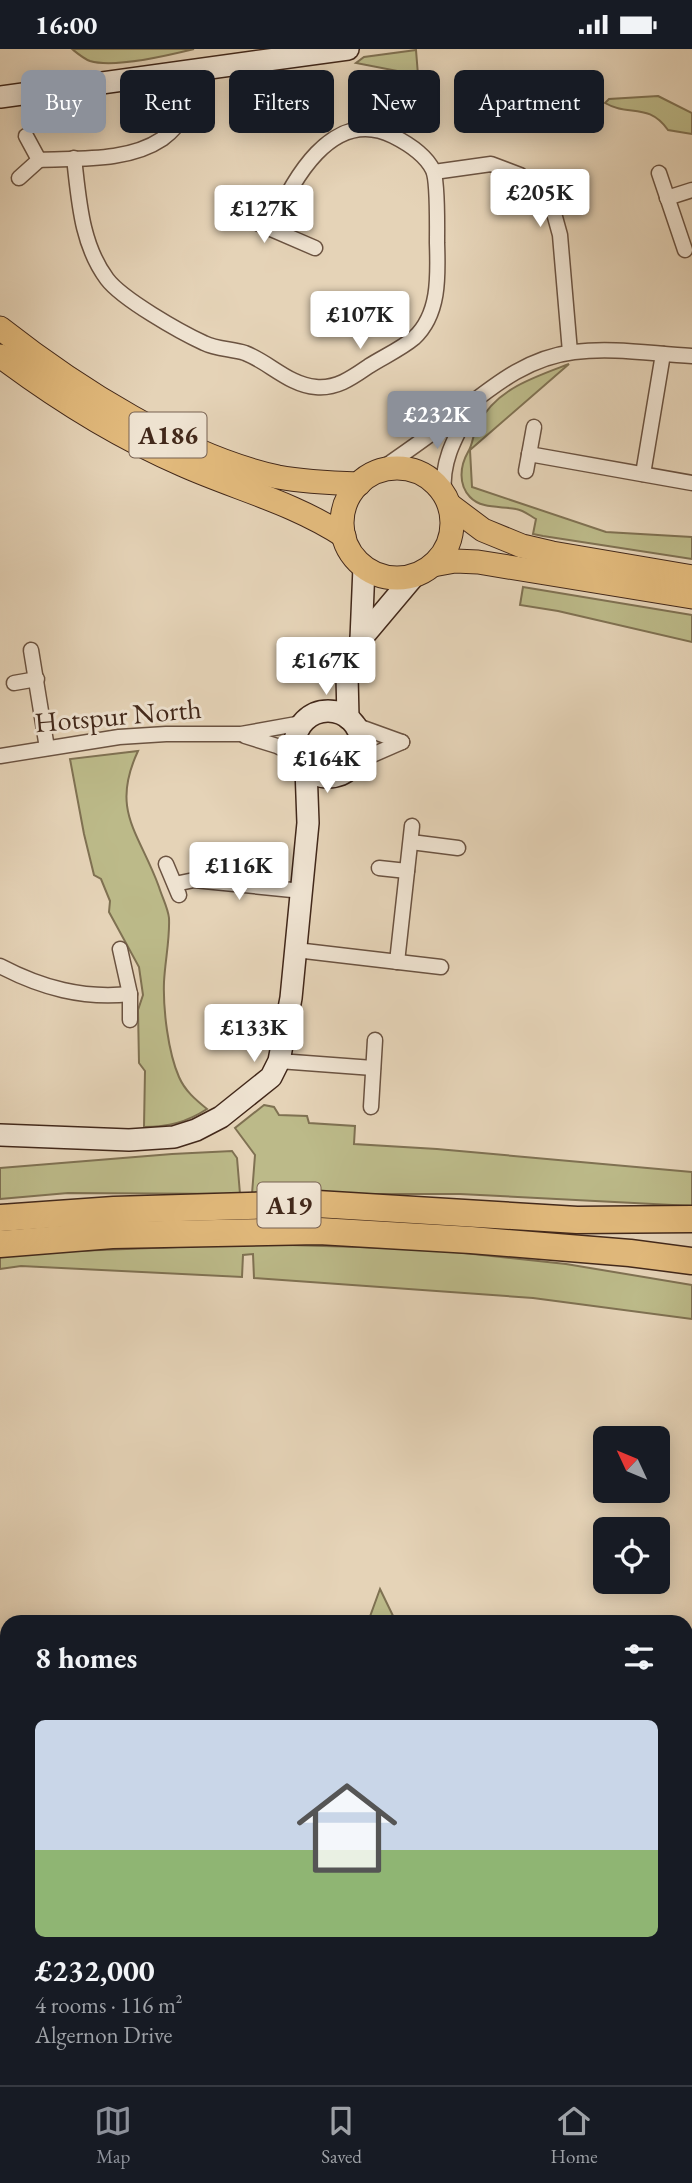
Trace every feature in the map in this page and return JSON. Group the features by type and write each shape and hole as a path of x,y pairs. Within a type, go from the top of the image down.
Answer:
{"highway":[{"name":"A19","path":"0,1218 114,1210 317,1204 577,1220 692,1236"},
{"path":"577,1220 692,1219"},
{"name":"A19","path":"0,1244 112,1235 319,1231 471,1240 692,1261"},
{"path":"471,1240 692,1278"}],"main road":[{"name":"A186","path":"0,328 99,396 152,427 208,454 276,477 321,483 368,478 387,469 409,470 430,480 447,500 476,526 512,543 552,553 692,577"},
{"name":"A186","path":"0,356 67,402 151,450 209,476 299,509 344,536 351,554 364,567"},
{"path":"344,536 345,508 349,497 368,478"},
{"path":"424,570 442,556 450,538 447,500"},
{"path":"364,567 391,578 455,561 478,562 692,597"}],"street":[{"path":"0,97 348,49"},
{"path":"75,158 82,224 94,259 109,281 132,302 205,343 247,354 285,377 316,387 342,384 414,337 429,317 439,283 434,172 422,154 377,128 361,128 341,135 319,149 292,184 271,229"},
{"path":"19,179 39,159 121,154 148,147 169,133"},
{"path":"26,137 39,159"},
{"path":"434,172 491,164 520,175 538,189 552,206 561,235 570,352"},
{"path":"659,173 685,250"},
{"path":"667,198 692,190"},
{"path":"227,210 315,248"},
{"path":"368,478 491,387 526,365 570,352 616,349 692,356"},
{"path":"643,474 663,354"},
{"path":"447,500 443,472 445,460 475,400"},
{"path":"526,471 534,427"},
{"path":"529,454 692,483"},
{"path":"0,1135 129,1140 184,1135 221,1117 271,1077 279,1062 290,1012 308,823 296,736 307,719 347,676 361,639 364,567"},
{"path":"361,639 424,570"},
{"path":"31,650 47,748"},
{"path":"301,762 320,776 335,776 354,763 361,747 360,735 352,722 347,676"},
{"path":"14,683 37,679"},
{"path":"307,719 333,711 352,722 402,742 354,763"},
{"name":"Hotspur North","path":"0,756 142,735 241,734 307,719"},
{"name":"Hotspur North","path":"241,734 268,743 301,762"},
{"path":"308,823 335,776"},
{"path":"397,962 412,826"},
{"path":"411,842 457,848"},
{"path":"166,864 177,890 194,880 302,891"},
{"path":"379,868 407,871"},
{"path":"120,949 130,995 130,1020"},
{"path":"296,950 441,967"},
{"path":"0,966 24,978 63,991 96,996 130,995"},
{"path":"371,1107 375,1039"},
{"path":"279,1062 373,1068"}],"shaded area":[{"path":"72,49 194,49 142,60 100,63 90,61"},
{"path":"416,50 418,70 392,70 356,63 364,57"},
{"path":"658,96 692,113 692,134 668,130 661,121 646,113 605,103 609,99"},
{"path":"569,364 470,450 472,487 606,532 692,537 692,559 533,534 536,519 519,510 480,504 466,492 462,481 463,463 485,413 516,386"},
{"path":"523,587 692,615 692,642 558,611 520,605"},
{"path":"138,751 130,772 127,806 130,821 168,914 164,993 169,1043 181,1082 207,1109 185,1120 153,1127 144,1127 145,1071 139,1063 138,1010 143,995 139,967 109,912 110,901 101,879 94,875 70,759"},
{"path":"264,1105 274,1107 279,1115 307,1116 309,1123 355,1126 354,1144 692,1172 692,1206 460,1194 252,1194 255,1155 235,1128"},
{"path":"232,1151 237,1158 240,1194 68,1193 0,1199 0,1168"},
{"path":"253,1244 427,1249 566,1264 692,1285 692,1319 533,1298 254,1278 253,1254 243,1255 242,1277 21,1266 0,1269 0,1254"},
{"path":"380,1589 393,1615 371,1615"}]}
